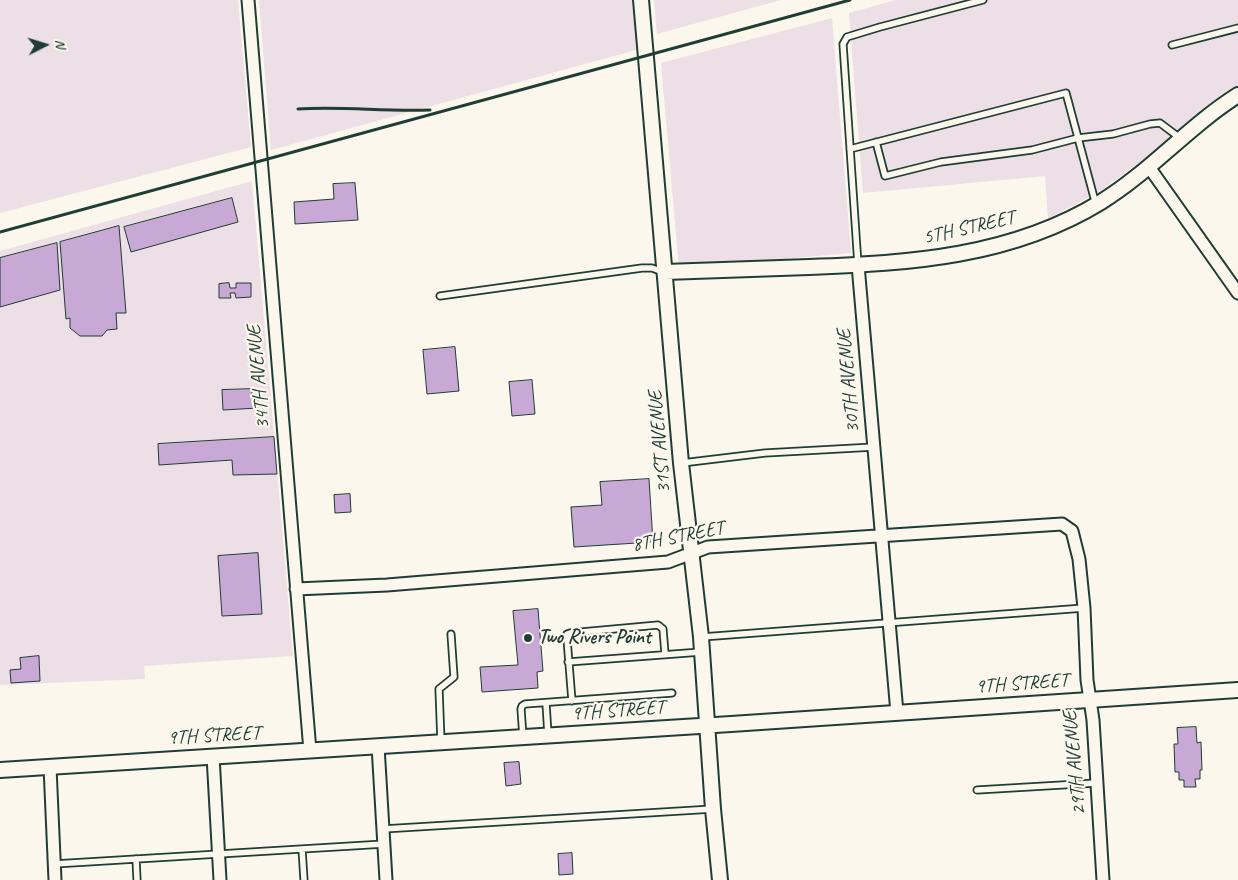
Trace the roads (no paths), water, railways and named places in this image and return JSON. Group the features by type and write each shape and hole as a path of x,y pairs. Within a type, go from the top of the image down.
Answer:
{"street":[{"name":"34TH AVENUE","path":"248,0 310,751"},
{"name":"31ST AVENUE","path":"641,0 681,463 701,637 720,880"},
{"name":"5TH STREET","path":"665,272 858,265 927,259 988,249 1048,228 1096,205 1137,178 1216,109 1238,95"},
{"path":"1149,167 1238,293"},
{"name":"30TH AVENUE","path":"858,265 896,713"},
{"name":"8TH STREET","path":"296,589 386,585 668,562 708,547 1053,524 1067,526"},
{"name":"29TH AVENUE","path":"1067,526 1072,531 1079,559 1084,608 1087,680 1093,720 1102,880"},
{"name":"9TH STREET","path":"0,770 1238,690"},
{"path":"378,746 386,880"},
{"path":"213,756 220,880"},
{"path":"50,766 55,880"}],"lane":[{"name":"30TH AVENUE","path":"858,265 843,44 847,37 983,0"},
{"path":"1172,45 1238,28"},
{"path":"850,149 1066,93 1096,205"},
{"path":"876,142 885,176 941,162 1032,150 1078,138 1113,134 1150,124 1160,123 1181,138"},
{"path":"440,296 642,268 652,268 665,272"},
{"path":"681,463 765,453 874,447"},
{"path":"701,637 1084,608"},
{"path":"572,701 567,634 658,625 663,629 665,654"},
{"path":"441,742 439,690 454,678 451,634"},
{"path":"568,662 701,652"},
{"path":"523,737 522,706 672,693"},
{"path":"546,703 548,735"},
{"path":"976,790 1096,782"},
{"path":"383,829 713,809"},
{"path":"54,864 384,844"},
{"path":"302,849 304,880"},
{"path":"136,859 136,880"}],"railway":[{"path":"0,232 850,0"},
{"path":"298,109 430,110"}],"place":[{"name":"Two Rivers Point","path":"528,638"}]}
